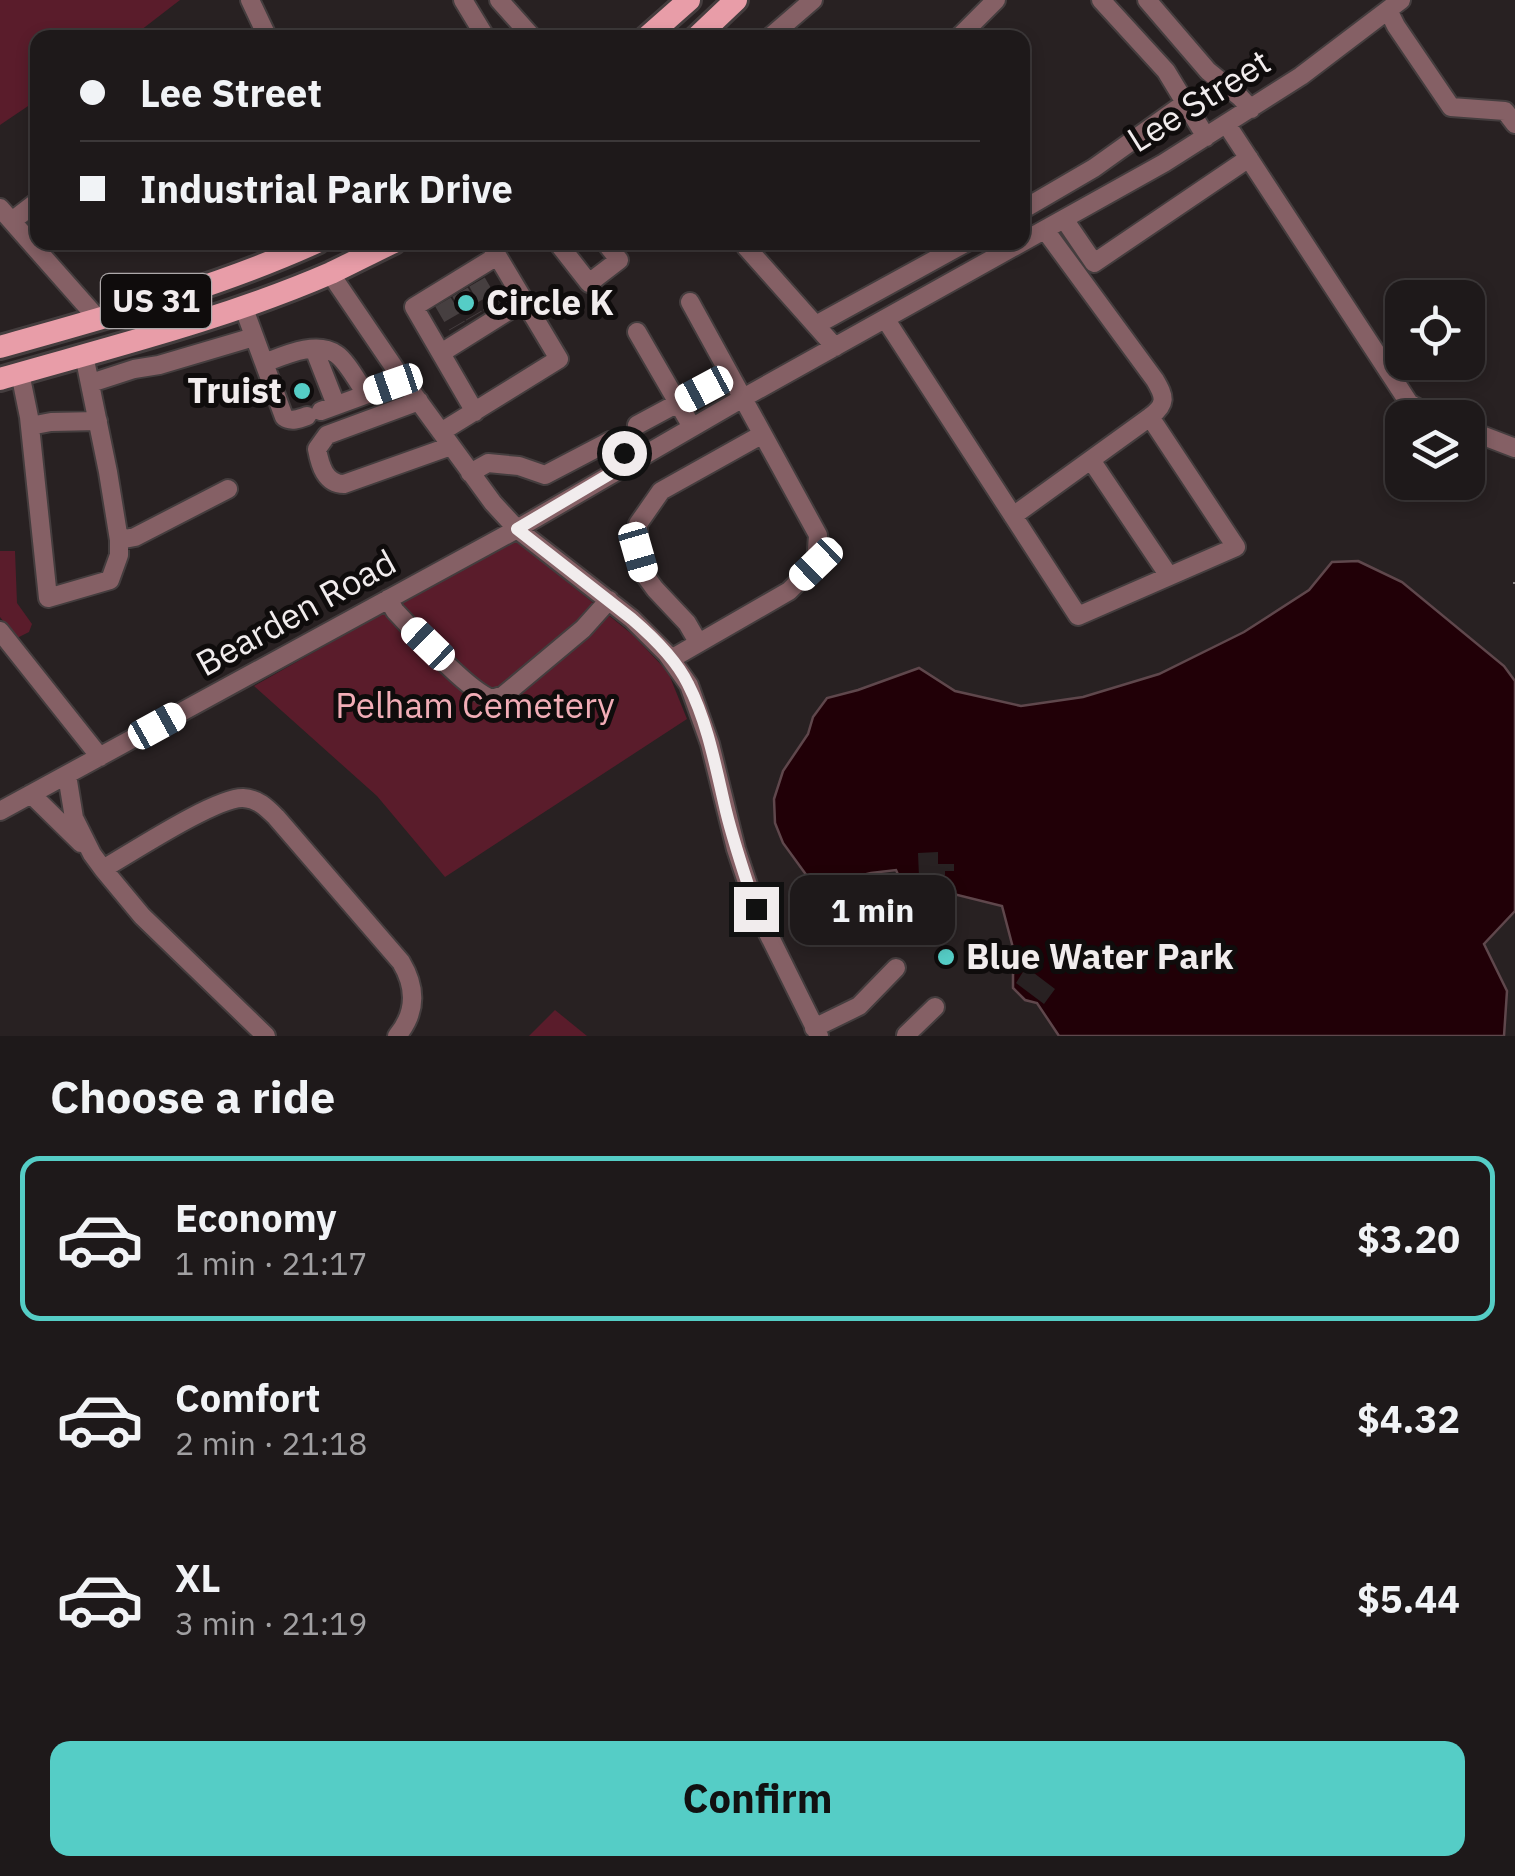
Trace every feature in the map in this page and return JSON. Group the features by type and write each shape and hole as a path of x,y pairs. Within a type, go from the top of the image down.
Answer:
{"main road":[{"path":"655,30 689,0"},
{"path":"704,30 736,0"},
{"name":"US 31","path":"0,346 237,274 296,250"},
{"path":"315,250 330,273"},
{"name":"US 31","path":"10,376 242,306 330,273 377,250"},
{"path":"98,319 110,348"}],"street":[{"path":"250,0 264,30"},
{"path":"463,0 481,30"},
{"path":"499,0 526,30"},
{"path":"778,30 812,0"},
{"path":"966,30 996,0"},
{"path":"1102,0 1166,72 1206,137"},
{"path":"1147,0 1208,70 1251,110"},
{"path":"1395,5 1396,26 1452,107 1505,111 1515,124"},
{"name":"Lee Street","path":"1030,238 1251,110 1395,5"},
{"path":"1030,205 1094,168 1185,103"},
{"path":"1227,125 1407,400"},
{"path":"1064,219 1094,263 1249,158"},
{"path":"30,204 6,215 30,242"},
{"path":"1013,516 1160,410 1163,402 1162,393 1045,230"},
{"path":"37,250 98,319"},
{"path":"475,412 414,307 440,298 466,282 492,250"},
{"path":"418,401 328,435 320,442 320,466 329,480 344,484 446,439 475,412 560,360 494,250"},
{"path":"563,250 589,283 618,260 611,250"},
{"path":"749,250 835,347"},
{"path":"816,325 952,250"},
{"name":"Lee Street","path":"517,529 742,398 1010,250"},
{"path":"330,273 493,503 517,529 650,635 689,685 710,744 736,849 756,909 817,1032 859,1006 896,968"},
{"path":"441,352 469,327 524,302"},
{"path":"670,659 789,591 816,564 818,535 690,302"},
{"path":"242,306 288,420 403,381"},
{"path":"886,320 1078,616 1236,546 1150,417"},
{"path":"637,332 692,427"},
{"path":"91,383 134,368 159,365 254,338"},
{"path":"264,364 314,349 337,354 366,394"},
{"path":"314,349 321,411"},
{"path":"10,376 30,426 48,598 110,580 119,555 84,355"},
{"path":"638,425 730,375"},
{"path":"30,426 98,421"},
{"path":"698,642 687,623 644,574 638,552 638,524 662,490 762,435"},
{"path":"1485,437 1515,448"},
{"path":"470,472 488,463 520,466 545,475 610,441 630,462"},
{"path":"1091,460 1169,576"},
{"path":"118,540 135,537 228,490"},
{"name":"Bearden Road","path":"0,811 517,529"},
{"path":"388,600 469,684 492,699 504,695 583,629 609,600"},
{"path":"0,631 100,757"},
{"path":"67,775 74,818 98,861"},
{"path":"31,794 98,861 162,936 266,1036"},
{"path":"98,861 214,806 238,798 258,802 276,817 393,951 422,1002 398,1036"},
{"path":"906,1036 935,1006"}],"green space":[{"path":"0,0 180,0 141,30 30,30 30,105 0,125"},
{"name":"Pelham Cemetery","path":"514,539 633,635 668,672 687,719 445,877 377,796 254,686"},
{"path":"0,551 15,551 17,603 32,624 29,632 17,638 0,617"},
{"path":"555,1010 587,1036 529,1036"}],"shaded area":[{"name":"Blue Water Park","path":"1358,561 1402,582 1504,666 1515,681 1515,911 1484,944 1507,991 1504,1036 1059,1036 1037,1003 1025,1000 1013,988 1013,974 1018,967 1002,906 901,881 896,870 829,883 807,876 783,843 775,823 774,799 783,771 827,698 919,668 955,691 1021,706 1083,697 1159,674 1244,632 1309,590 1332,562"}],"pier":[{"path":"938,852 938,864 954,864 954,871 919,877 918,853"},
{"path":"1026,967 1055,989 1044,1004 1016,983"}],"tunnel":[{"path":"477,282 491,306"},
{"path":"460,292 474,316"},
{"path":"443,302 457,326"}],"place":[{"name":"Circle K","path":"466,303"},
{"name":"Truist","path":"302,391"},
{"name":"Blue Water Park","path":"946,957"}],"route":[{"path":"624,453 630,462 517,529 632,619 684,676 710,744 736,849 756,909"}]}
